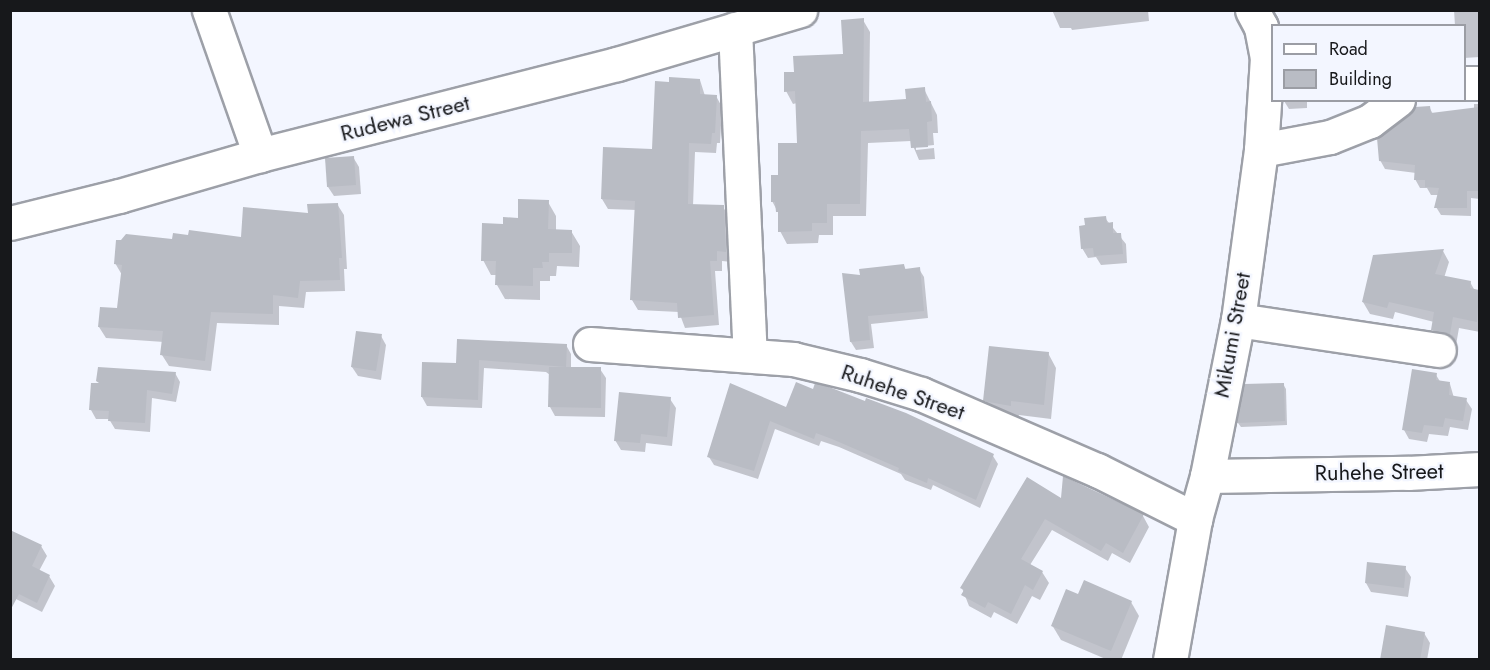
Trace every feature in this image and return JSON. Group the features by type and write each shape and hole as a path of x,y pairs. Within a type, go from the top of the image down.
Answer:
{"street":[{"path":"209,10 260,155"},
{"name":"Rudewa Street","path":"10,223 119,196 260,155 617,64 800,10"},
{"name":"Mikumi Street","path":"1170,660 1195,519 1207,476 1238,320 1261,150 1268,58 1261,27 1252,10"},
{"path":"735,29 750,355"},
{"path":"1261,150 1330,137 1370,121 1395,102"},
{"path":"1238,320 1439,350"},
{"name":"Ruhehe Street","path":"590,344 793,359 921,394 1097,470 1195,519"},
{"name":"Ruhehe Street","path":"1207,476 1408,473 1479,468"}],"building":[{"path":"864,18 863,102 906,99 905,89 925,87 926,102 931,101 932,121 927,122 928,147 911,148 909,129 861,131 860,204 827,204 827,223 812,223 812,231 778,232 778,212 776,212 775,202 771,202 771,175 778,175 778,143 797,143 795,91 784,92 784,72 794,72 793,56 843,54 841,20"},
{"path":"669,77 700,79 700,94 717,95 715,133 712,133 711,144 689,143 688,204 724,205 726,252 717,251 717,261 710,261 714,315 678,318 677,303 630,300 635,201 601,199 603,147 652,149 655,81 669,82"},
{"path":"1430,106 1431,113 1479,107 1479,191 1467,191 1467,208 1434,208 1439,188 1425,187 1425,180 1414,180 1415,165 1379,161 1377,138 1409,115 1415,107"},
{"path":"354,156 356,185 327,187 325,158"},
{"path":"518,199 549,200 548,229 572,230 572,253 549,253 549,262 542,262 543,268 533,268 533,286 495,285 496,261 481,261 482,223 503,224 503,217 518,218"},
{"path":"338,203 342,258 339,258 340,280 300,281 298,298 273,295 273,314 211,312 205,361 160,355 163,331 98,327 100,307 117,308 122,265 114,264 116,240 121,240 126,234 172,239 173,233 188,235 189,230 241,237 243,207 308,213 307,204"},
{"path":"1106,216 1107,223 1113,222 1113,233 1121,233 1123,254 1094,256 1093,248 1081,249 1079,226 1085,225 1084,218"},
{"path":"1444,249 1435,274 1471,281 1470,288 1479,290 1477,322 1453,317 1450,334 1431,330 1434,312 1389,302 1387,308 1362,302 1373,255"},
{"path":"904,264 905,269 920,267 924,311 868,316 870,340 850,342 842,273 860,275 859,269"},
{"path":"356,331 382,334 376,371 351,367"},
{"path":"457,339 567,344 566,367 479,360 478,400 421,397 422,362 456,363"},
{"path":"989,346 1049,352 1044,405 1011,401 1011,406 983,401"},
{"path":"98,367 176,372 172,394 147,390 145,423 108,421 109,411 89,410 91,383 99,383 96,381"},
{"path":"549,367 601,367 601,408 548,407"},
{"path":"1412,369 1437,373 1436,380 1450,382 1449,395 1467,398 1463,421 1445,418 1443,427 1424,425 1422,433 1402,430"},
{"path":"796,382 813,389 815,383 865,401 866,398 906,413 994,454 976,500 928,478 927,483 898,471 899,468 832,439 816,433 814,439 770,421 754,471 707,457 730,383 786,407"},
{"path":"1284,383 1285,421 1237,423 1244,384"},
{"path":"619,392 671,397 667,437 641,434 640,443 614,441"},
{"path":"1063,476 1144,514 1123,553 1106,543 1101,551 1045,519 1021,559 1043,571 1033,590 1025,585 1011,614 988,602 985,608 961,595 964,590 960,588 1027,477 1061,498"},
{"path":"10,530 42,545 32,566 50,575 37,603 19,594 10,611"},
{"path":"1367,562 1406,566 1404,588 1365,583"},
{"path":"1084,580 1132,601 1111,651 1051,626 1066,589 1078,594"},
{"path":"1386,625 1425,632 1420,660 1380,660"}]}
